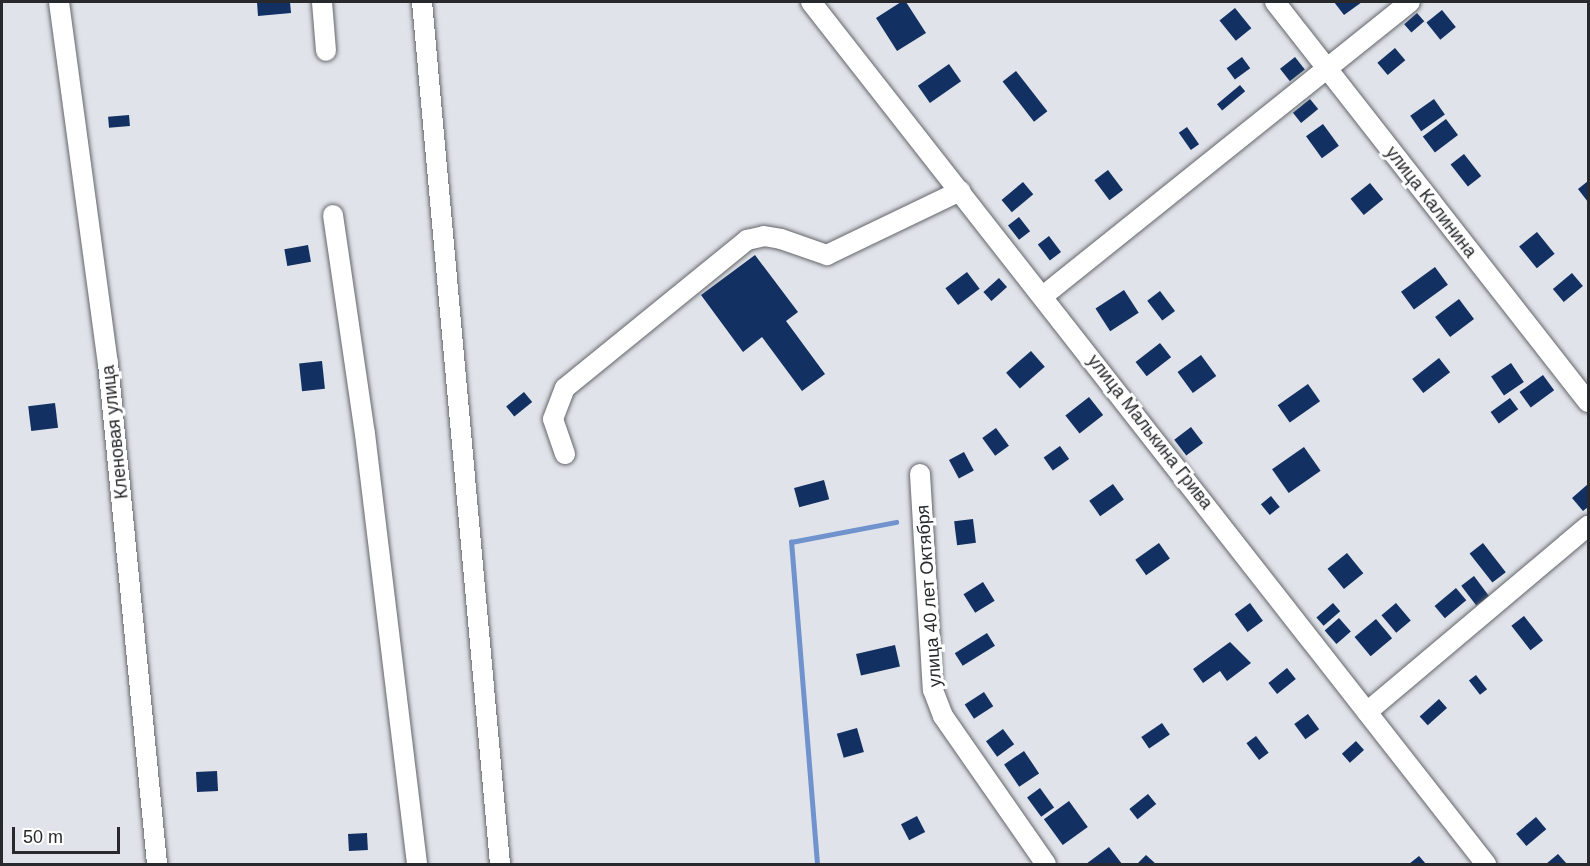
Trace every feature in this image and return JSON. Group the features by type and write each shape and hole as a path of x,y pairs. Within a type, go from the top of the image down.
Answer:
{"street":[{"name":"Кленовая улица","path":"59,2 108,363 157,864"},
{"path":"322,2 326,51"},
{"path":"422,2 500,864"},
{"name":"улица Малькина Грива","path":"811,2 1486,864"},
{"name":"улица Калинина","path":"1275,2 1588,402"},
{"path":"1043,296 1325,67 1410,2"},
{"path":"565,454 553,419 565,388 747,240 764,236 781,239 827,255 960,191"},
{"path":"333,215 365,434 417,864"},
{"name":"улица 40 лет Октября","path":"920,474 933,690 943,716 1046,864"},
{"path":"1367,712 1588,526"}],"building":[{"path":"257,2 290,2 291,13 258,16"},
{"path":"901,2 906,2 926,33 897,51 876,18"},
{"path":"1334,2 1362,2 1344,15"},
{"path":"1235,8 1251,28 1236,41 1219,21"},
{"path":"1442,10 1456,27 1440,40 1426,23"},
{"path":"1417,13 1424,21 1411,32 1404,24"},
{"path":"1395,48 1405,60 1388,75 1377,63"},
{"path":"1242,57 1250,68 1235,79 1227,68"},
{"path":"1295,57 1305,70 1290,81 1280,69"},
{"path":"949,64 961,81 930,103 918,86"},
{"path":"1016,71 1047,111 1034,122 1003,81"},
{"path":"1240,85 1245,91 1222,110 1217,104"},
{"path":"1310,99 1318,109 1301,123 1293,113"},
{"path":"1434,99 1445,115 1421,131 1410,116"},
{"path":"129,115 130,126 109,128 108,117"},
{"path":"1446,119 1458,135 1435,152 1423,136"},
{"path":"1323,124 1339,146 1322,158 1306,136"},
{"path":"1187,127 1199,144 1191,150 1179,133"},
{"path":"1464,154 1481,176 1468,187 1451,164"},
{"path":"1108,170 1123,190 1109,200 1094,180"},
{"path":"1588,181 1588,202 1578,189"},
{"path":"1023,182 1033,194 1012,212 1002,200"},
{"path":"1370,183 1383,199 1364,215 1351,199"},
{"path":"1019,217 1030,231 1019,240 1008,226"},
{"path":"1537,232 1555,254 1537,268 1519,246"},
{"path":"1049,236 1061,252 1050,260 1038,244"},
{"path":"308,245 311,262 287,266 284,249"},
{"path":"755,255 798,312 786,321 825,374 802,391 762,337 743,352 701,295"},
{"path":"1435,267 1448,285 1414,309 1401,292"},
{"path":"967,272 980,289 958,305 945,288"},
{"path":"1572,273 1583,286 1564,302 1553,289"},
{"path":"999,278 1007,287 991,301 983,292"},
{"path":"1124,290 1139,313 1110,331 1095,309"},
{"path":"1160,291 1175,311 1162,321 1147,301"},
{"path":"1459,299 1474,319 1450,337 1435,317"},
{"path":"1160,343 1171,357 1147,376 1136,362"},
{"path":"1031,351 1045,367 1020,388 1006,373"},
{"path":"1201,355 1216,376 1193,393 1178,372"},
{"path":"1439,358 1450,372 1423,393 1412,379"},
{"path":"322,361 325,389 302,391 299,363"},
{"path":"1511,363 1524,382 1504,395 1491,376"},
{"path":"1543,375 1554,390 1531,407 1520,392"},
{"path":"1308,384 1320,401 1290,422 1278,405"},
{"path":"524,392 532,402 514,417 506,406"},
{"path":"1089,397 1103,415 1080,434 1065,415"},
{"path":"1510,398 1518,409 1499,423 1491,412"},
{"path":"55,403 58,428 31,431 28,406"},
{"path":"1191,427 1203,443 1186,456 1174,440"},
{"path":"996,428 1009,446 995,456 982,438"},
{"path":"1060,446 1069,459 1053,471 1044,457"},
{"path":"1304,447 1321,471 1289,493 1272,469"},
{"path":"964,452 974,471 959,479 949,460"},
{"path":"824,480 829,499 799,507 794,488"},
{"path":"1113,484 1124,500 1100,516 1089,501"},
{"path":"1588,484 1588,507 1583,511 1572,498"},
{"path":"1271,496 1280,507 1270,515 1261,504"},
{"path":"973,519 976,543 957,545 954,521"},
{"path":"1159,543 1170,559 1146,575 1135,560"},
{"path":"1483,543 1506,572 1492,583 1470,553"},
{"path":"1347,553 1363,573 1344,589 1328,569"},
{"path":"1474,576 1489,596 1476,606 1461,586"},
{"path":"983,582 995,601 975,613 963,594"},
{"path":"1456,588 1466,600 1445,618 1435,606"},
{"path":"1250,603 1263,621 1248,632 1235,614"},
{"path":"1333,603 1340,611 1324,626 1316,617"},
{"path":"1396,603 1411,621 1396,633 1381,615"},
{"path":"1524,616 1543,640 1530,650 1511,626"},
{"path":"1339,618 1351,632 1336,644 1325,630"},
{"path":"1376,619 1392,638 1371,656 1355,637"},
{"path":"987,633 995,646 963,666 955,653"},
{"path":"1230,642 1251,663 1227,681 1220,671 1203,683 1193,669"},
{"path":"895,645 900,666 861,675 856,654"},
{"path":"1287,668 1296,679 1277,694 1268,683"},
{"path":"1476,675 1487,689 1480,695 1469,681"},
{"path":"984,692 993,706 974,719 965,705"},
{"path":"1439,699 1447,708 1428,725 1420,716"},
{"path":"1308,714 1319,729 1305,739 1294,724"},
{"path":"1162,723 1170,735 1149,749 1141,737"},
{"path":"857,728 864,752 844,758 837,734"},
{"path":"1003,729 1014,744 997,757 986,741"},
{"path":"1256,736 1269,753 1259,760 1246,743"},
{"path":"1356,741 1364,750 1350,763 1342,754"},
{"path":"1024,751 1039,773 1019,787 1004,764"},
{"path":"217,771 218,791 197,792 196,772"},
{"path":"1040,788 1054,807 1041,817 1027,797"},
{"path":"1148,794 1156,804 1138,819 1129,809"},
{"path":"1069,801 1088,827 1063,845 1044,819"},
{"path":"917,816 925,832 909,840 901,824"},
{"path":"1536,817 1546,829 1526,846 1516,834"},
{"path":"367,833 368,850 349,851 348,834"},
{"path":"1109,847 1122,864 1086,864"},
{"path":"1558,854 1567,864 1546,864"},
{"path":"1146,855 1156,864 1137,864"},
{"path":"1419,856 1426,864 1409,864"}],"waterway":[{"path":"817,864 791,542 896,522"}]}
